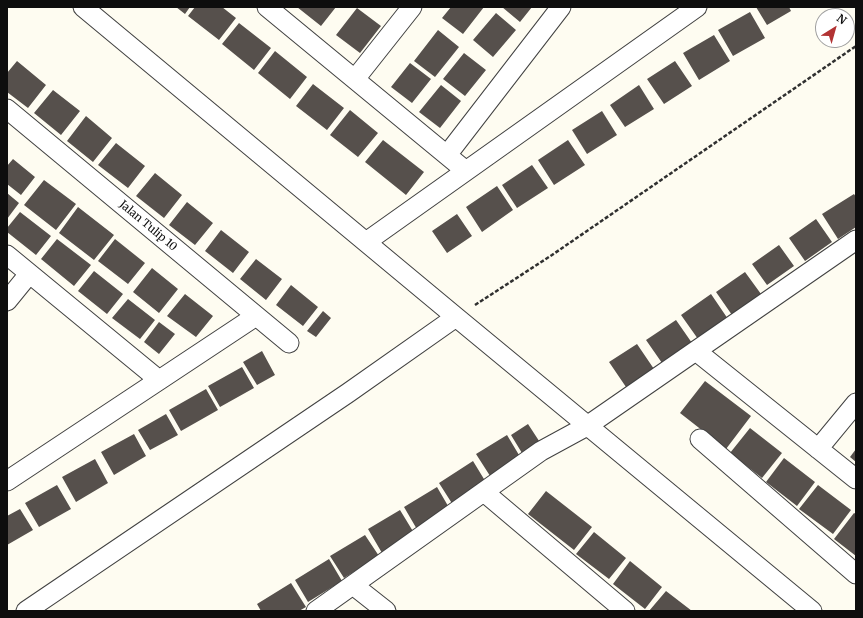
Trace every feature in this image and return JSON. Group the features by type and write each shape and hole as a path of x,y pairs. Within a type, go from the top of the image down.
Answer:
{"street":[{"path":"83,7 812,611"},
{"path":"267,7 466,171"},
{"path":"355,79 412,7"},
{"path":"447,155 561,7"},
{"path":"366,242 697,7"},
{"name":"Jalan Tulip 10","path":"9,115 289,343"},
{"path":"316,611 541,451 587,426 856,240"},
{"path":"7,255 160,380"},
{"path":"7,301 29,274"},
{"path":"7,481 256,316"},
{"path":"26,611 348,393 456,317"},
{"path":"696,351 856,479"},
{"path":"818,449 856,403"},
{"path":"700,440 856,573"},
{"path":"484,492 625,611"},
{"path":"353,585 386,611"}],"path":[{"path":"456,317 552,255 856,46"}],"building":[{"path":"176,7 190,7 185,14"},
{"path":"195,7 222,7 236,18 219,40 188,16"},
{"path":"297,7 336,7 321,26"},
{"path":"451,7 484,7 463,34 442,18"},
{"path":"502,7 532,7 520,22"},
{"path":"756,7 789,7 791,11 767,25"},
{"path":"357,8 381,26 360,53 336,35"},
{"path":"750,12 765,38 733,56 718,30"},
{"path":"496,13 516,30 493,57 473,40"},
{"path":"239,23 271,48 254,70 222,44"},
{"path":"438,30 459,47 435,77 414,61"},
{"path":"714,35 730,61 699,80 683,53"},
{"path":"275,51 307,77 290,99 258,73"},
{"path":"464,53 486,70 465,96 443,79"},
{"path":"17,61 46,85 28,108 7,92 7,73"},
{"path":"675,61 692,86 664,104 647,79"},
{"path":"410,63 431,79 412,103 391,87"},
{"path":"313,84 344,108 327,130 296,106"},
{"path":"441,85 461,101 440,128 419,112"},
{"path":"639,85 654,109 625,127 610,105"},
{"path":"53,90 80,111 61,135 34,113"},
{"path":"350,110 378,133 358,157 330,135"},
{"path":"602,111 617,135 587,154 572,130"},
{"path":"86,116 112,138 93,162 67,141"},
{"path":"383,140 424,172 406,195 365,162"},
{"path":"568,140 585,165 554,185 538,160"},
{"path":"116,143 145,166 128,188 98,165"},
{"path":"13,159 35,177 21,195 7,184 7,166"},
{"path":"532,165 548,188 517,208 502,185"},
{"path":"155,173 182,195 164,218 136,196"},
{"path":"44,180 76,204 56,230 24,205"},
{"path":"497,186 513,210 482,232 466,207"},
{"path":"7,193 19,203 7,219"},
{"path":"854,194 856,197 856,227 838,239 822,214"},
{"path":"187,202 213,223 195,245 169,225"},
{"path":"78,207 114,235 94,260 59,233"},
{"path":"20,212 51,236 36,255 7,232 7,228"},
{"path":"457,214 472,236 447,253 432,231"},
{"path":"816,219 832,242 805,261 789,238"},
{"path":"221,230 249,252 233,273 205,251"},
{"path":"57,239 91,265 74,286 41,259"},
{"path":"115,239 145,263 128,284 98,261"},
{"path":"779,245 794,266 767,285 752,264"},
{"path":"256,259 282,279 266,300 240,279"},
{"path":"152,268 178,289 159,313 133,292"},
{"path":"94,271 123,294 107,314 78,291"},
{"path":"745,272 761,294 732,315 716,292"},
{"path":"291,285 318,307 303,326 276,305"},
{"path":"185,294 213,316 196,337 167,316"},
{"path":"711,294 728,319 698,339 681,315"},
{"path":"128,299 155,320 140,339 112,318"},
{"path":"323,311 331,318 316,337 307,331"},
{"path":"676,320 692,343 662,363 646,340"},
{"path":"159,322 175,334 159,354 144,342"},
{"path":"637,344 654,369 626,387 609,362"},
{"path":"262,351 275,375 257,385 243,362"},
{"path":"242,367 254,388 220,407 208,386"},
{"path":"705,381 751,416 726,449 680,413"},
{"path":"206,389 218,410 181,431 169,410"},
{"path":"166,414 178,435 150,450 138,430"},
{"path":"528,424 543,447 525,458 511,435"},
{"path":"750,428 782,453 762,478 730,453"},
{"path":"134,434 146,456 114,475 101,452"},
{"path":"507,435 522,460 492,479 476,454"},
{"path":"856,449 856,462 850,457"},
{"path":"784,458 815,482 797,506 766,482"},
{"path":"95,459 108,483 76,502 62,477"},
{"path":"473,461 487,484 453,505 439,483"},
{"path":"57,485 71,509 39,527 25,503"},
{"path":"818,485 851,510 833,534 799,509"},
{"path":"437,487 451,511 418,531 404,507"},
{"path":"546,491 592,527 574,550 528,514"},
{"path":"20,509 33,530 7,545 7,516"},
{"path":"400,510 414,533 382,553 368,529"},
{"path":"854,513 856,514 856,556 834,539"},
{"path":"594,532 626,558 609,579 576,554"},
{"path":"365,535 379,556 344,578 330,556"},
{"path":"329,559 342,581 308,602 295,580"},
{"path":"630,561 662,587 645,609 613,584"},
{"path":"291,583 306,607 299,611 261,611 257,604"},
{"path":"666,591 692,611 649,611"}]}
